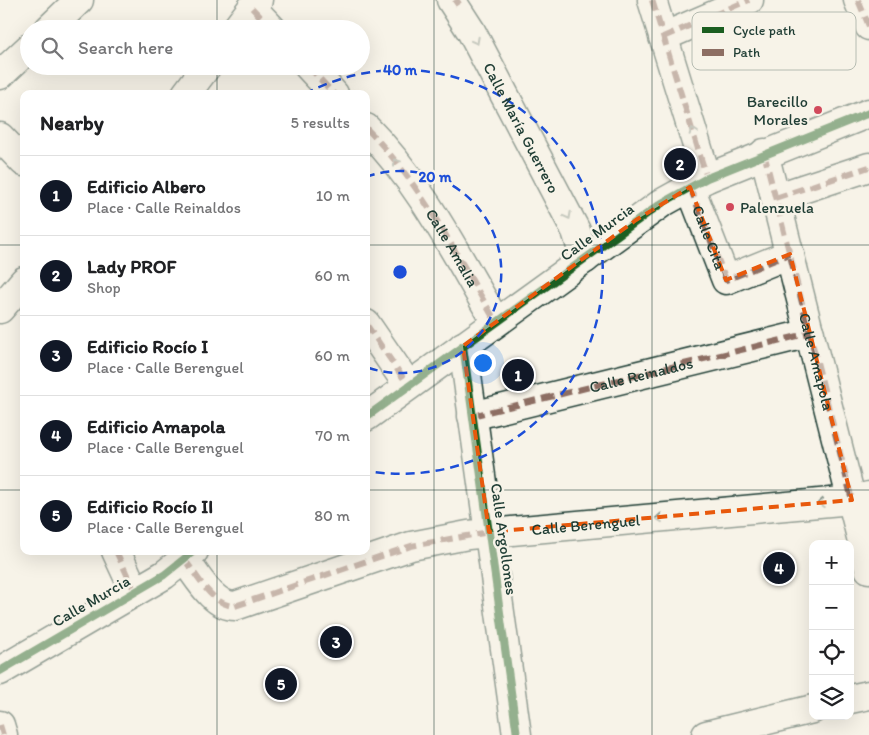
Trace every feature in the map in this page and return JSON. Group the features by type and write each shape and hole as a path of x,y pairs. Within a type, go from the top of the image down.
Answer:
{"street":[{"path":"58,20 79,0"},
{"path":"652,0 663,37 698,182"},
{"path":"721,12 749,0"},
{"path":"858,0 869,26"},
{"name":"Calle María Guerrero","path":"455,1 576,231 585,259"},
{"path":"249,12 260,20"},
{"path":"663,37 692,25"},
{"path":"0,75 20,56"},
{"path":"189,90 200,75"},
{"path":"316,75 330,90"},
{"name":"Calle Murcia","path":"370,414 636,220 698,182 764,153 869,113"},
{"name":"Calle Amalia","path":"370,132 387,150 417,190 496,322"},
{"path":"0,137 20,158"},
{"name":"Calle Amapola","path":"764,153 810,333 860,498 869,569"},
{"path":"775,198 869,167"},
{"name":"Calle Cita","path":"698,182 726,280 790,254"},
{"path":"0,309 20,286"},
{"path":"370,330 408,385"},
{"name":"Calle Reinaldos","path":"472,416 810,333"},
{"name":"Calle Argollones","path":"463,346 517,735"},
{"name":"Calle Berenguel","path":"189,555 215,599 235,606 411,546 489,532 860,498"},
{"name":"Calle Murcia","path":"118,555 135,592"},
{"name":"Calle Murcia","path":"0,671 164,575 189,555"},
{"path":"854,698 869,695"},
{"path":"706,735 753,728 809,709"},
{"path":"0,725 3,735"}],"highlighted area":[{"path":"690,187 726,280 790,254 852,500 489,532 463,346 636,220"}],"marked path":[{"path":"454,4 460,0"},
{"path":"652,0 707,178"},
{"path":"721,12 749,0"},
{"path":"858,0 869,26"},
{"path":"252,8 263,20"},
{"path":"663,37 692,25"},
{"path":"316,75 330,90"},
{"path":"370,132 386,149 421,196 496,322"},
{"path":"764,153 852,500"},
{"path":"775,198 869,167"},
{"path":"690,187 726,280 790,254"},
{"path":"370,330 408,385"},
{"path":"472,416 810,333"},
{"path":"184,559 212,595 227,605 235,606 411,546 489,532"},
{"path":"118,555 135,592"},
{"path":"0,725 3,735"}],"cycle path":[{"path":"370,414 662,203 707,178 869,113"},
{"path":"463,346 517,735"},
{"path":"0,671 164,575 189,555"}],"place":[{"name":"Barecillo Morales","path":"818,110"},
{"name":"Lady PROF","path":"680,164"},
{"name":"Palenzuela","path":"730,207"},
{"name":"Edificio Albero","path":"518,375"},
{"name":"Edificio Amapola","path":"779,568"},
{"name":"Edificio Rocío I","path":"336,642"},
{"name":"Edificio Rocío II","path":"281,684"}]}
